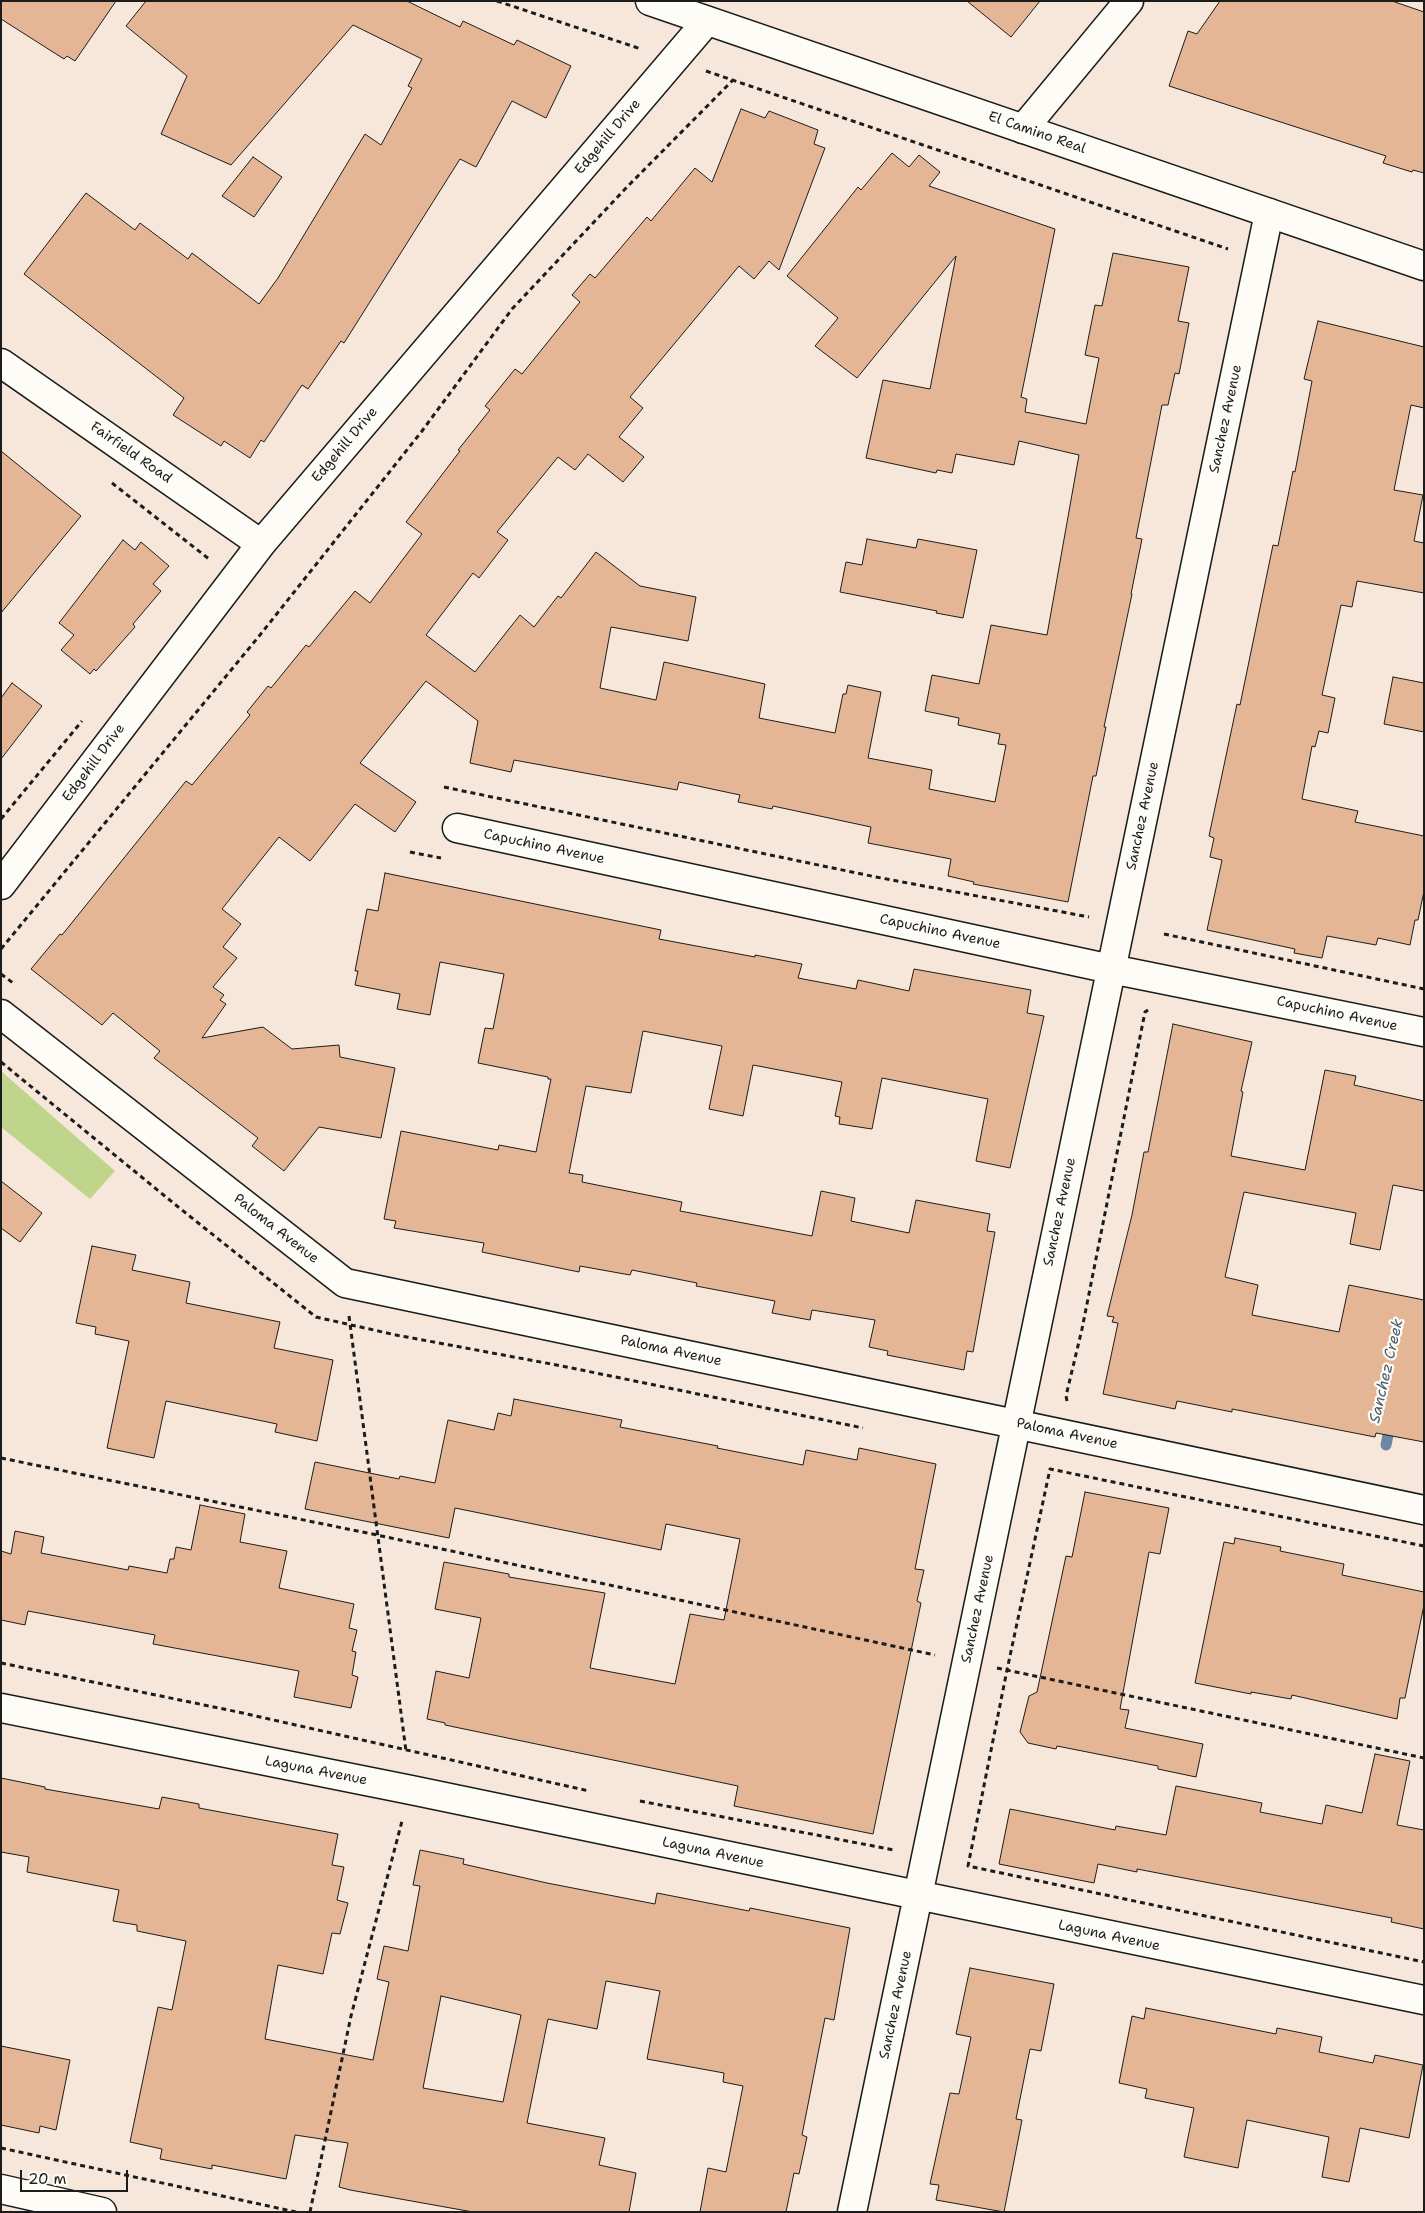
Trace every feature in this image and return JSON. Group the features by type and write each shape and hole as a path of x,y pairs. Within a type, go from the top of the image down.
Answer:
{"street":[{"name":"El Camino Real","path":"650,1 1424,266"},
{"path":"1023,129 1129,1"},
{"name":"Edgehill Drive","path":"1,885 261,544 707,21"},
{"name":"Sanchez Avenue","path":"852,2212 1269,213"},
{"name":"Fairfield Road","path":"1,363 261,544"},
{"name":"Capuchino Avenue","path":"457,828 1111,969 1424,1032"},
{"name":"Paloma Avenue","path":"1,1014 345,1283 1424,1510"},
{"name":"Laguna Avenue","path":"1,1708 410,1790 1424,2000"},
{"path":"1,2189 102,2212"}],"path":[{"path":"497,1 1234,251"},
{"path":"1,949 266,627 422,431 512,309 626,187 733,80"},
{"path":"110,482 212,561 206,568"},
{"path":"1,819 87,715"},
{"path":"444,787 876,877 1097,918"},
{"path":"410,852 448,860"},
{"path":"1164,934 1424,989"},
{"path":"1,974 16,985"},
{"path":"1068,1406 1066,1396 1082,1329 1145,1012 1150,1009"},
{"path":"1,1458 378,1535 1424,1758"},
{"path":"1424,1546 1050,1469 968,1866 1048,1881 1424,1962"},
{"path":"1,1663 238,1712 596,1793"},
{"path":"634,1800 900,1851"},
{"path":"1,2148 296,2212"}],"green space":[{"path":"1,1071 115,1171 90,1199 1,1127"}],"building":[{"path":"1,1 116,1 75,61 67,56 64,59 1,19"},
{"path":"146,1 407,1 460,27 463,21 514,45 517,40 571,66 546,118 512,101 476,167 460,159 344,343 341,341 308,389 302,385 264,442 261,440 250,458 224,441 221,446 173,415 184,398 24,274 86,193 135,230 140,223 188,259 192,253 259,304 278,278 365,134 381,145 412,88 408,86 422,59 353,25 231,165 161,134 187,76 126,26"},
{"path":"967,1 1040,1 1011,37"},
{"path":"1220,1 1392,1 1424,12 1424,173 1413,170 1412,172 1383,163 1386,156 1169,86 1188,31 1197,34"},
{"path":"741,109 765,118 769,111 818,130 814,144 825,148 779,270 769,261 754,279 739,266 630,397 643,408 619,437 644,457 623,482 588,454 575,470 558,457 497,532 508,540 479,578 473,573 426,635 475,672 520,615 534,627 558,596 561,598 596,552 640,586 696,597 688,641 611,627 600,688 656,700 664,662 765,684 759,718 835,733 843,694 846,694 848,685 881,692 868,758 932,770 929,789 995,802 1006,745 998,744 1000,734 958,725 959,718 925,711 932,675 979,684 991,625 1047,635 1079,455 1019,441 1014,465 956,454 952,473 937,470 936,473 866,458 883,380 930,389 956,256 857,378 815,346 838,318 787,276 858,187 861,190 892,153 909,167 919,155 940,172 929,186 1055,229 1021,397 1027,399 1025,412 1086,424 1099,358 1085,355 1095,305 1102,306 1113,253 1189,267 1178,321 1189,323 1179,374 1175,373 1168,405 1162,405 1136,538 1142,539 1132,594 1104,727 1106,727 1096,776 1093,776 1068,902 973,884 974,882 948,876 951,859 868,843 871,827 773,806 772,809 738,802 740,795 679,782 677,790 514,760 511,772 470,763 478,721 426,681 360,763 416,802 395,832 355,804 310,861 279,837 222,909 241,924 223,947 237,958 213,987 224,995 220,1000 226,1004 202,1038 263,1027 292,1049 339,1045 340,1057 395,1068 381,1138 319,1127 284,1171 252,1146 258,1138 154,1058 160,1051 113,1013 102,1025 31,969 60,934 62,935 186,781 192,785 250,715 247,712 268,686 271,688 306,645 309,647 355,591 370,603 422,534 406,522 460,451 458,450 490,410 485,406 515,369 522,374 580,302 572,295 590,274 595,278 647,217 651,221 695,168 712,182"},
{"path":"253,157 282,177 254,217 222,196"},
{"path":"1318,321 1424,347 1424,408 1411,405 1394,490 1423,495 1414,541 1424,543 1424,593 1357,581 1352,607 1341,605 1322,695 1335,698 1328,733 1319,731 1315,747 1312,746 1302,799 1358,811 1355,822 1424,836 1424,891 1410,945 1378,938 1376,945 1327,936 1322,958 1294,953 1295,949 1207,930 1222,860 1210,857 1214,838 1209,836 1237,704 1240,705 1273,545 1278,546 1293,471 1295,472 1312,381 1304,379"},
{"path":"1,451 81,516 1,613"},
{"path":"867,539 916,548 918,539 977,550 963,618 840,592 846,562 862,565"},
{"path":"123,540 135,550 141,542 169,566 153,584 161,591 133,624 135,627 96,671 94,669 90,674 61,650 74,635 59,623"},
{"path":"1393,677 1424,683 1424,732 1384,724"},
{"path":"12,683 42,706 1,759 1,698"},
{"path":"385,873 661,930 659,939 802,964 798,978 856,989 858,980 909,991 914,969 1031,990 1027,1013 1044,1016 1010,1168 976,1161 988,1099 882,1078 872,1129 839,1124 840,1117 835,1116 842,1082 753,1065 743,1116 709,1109 722,1046 643,1031 631,1093 586,1086 569,1173 583,1175 582,1182 682,1202 680,1211 812,1236 821,1191 855,1198 851,1221 909,1233 916,1200 990,1214 987,1231 995,1232 973,1352 967,1351 964,1370 887,1355 888,1351 869,1347 875,1320 812,1310 810,1320 772,1313 775,1301 696,1286 697,1283 632,1270 630,1275 580,1266 579,1272 482,1252 484,1243 394,1228 396,1221 384,1219 401,1131 498,1150 499,1145 536,1152 551,1079 478,1063 485,1028 493,1029 504,974 440,962 430,1015 397,1009 400,994 355,985 358,971 355,971 367,909 378,911"},
{"path":"1173,1024 1252,1042 1241,1091 1243,1092 1231,1156 1305,1170 1325,1070 1356,1076 1354,1085 1424,1101 1424,1191 1393,1185 1380,1250 1350,1244 1356,1213 1244,1192 1225,1277 1258,1285 1252,1315 1339,1332 1349,1285 1424,1300 1424,1442 1376,1433 1375,1437 1232,1409 1232,1412 1177,1401 1175,1409 1103,1394 1118,1323 1112,1322 1114,1317 1107,1316 1132,1215 1144,1152 1148,1152"},
{"path":"1,1181 42,1213 20,1242 1,1228"},
{"path":"92,1246 136,1255 132,1270 190,1282 186,1303 280,1322 274,1348 333,1360 317,1441 275,1432 277,1424 166,1401 154,1458 107,1448 129,1341 95,1334 96,1327 76,1323"},
{"path":"514,1399 622,1420 620,1427 803,1465 806,1450 857,1460 859,1448 936,1464 915,1569 924,1570 917,1601 921,1603 873,1834 734,1806 738,1786 445,1725 445,1723 427,1719 436,1671 469,1678 481,1618 435,1609 444,1562 509,1574 509,1577 605,1593 590,1668 675,1684 690,1614 724,1620 740,1539 666,1524 661,1550 455,1508 449,1538 305,1509 315,1462 399,1479 400,1476 435,1483 448,1420 494,1430 498,1413 511,1416"},
{"path":"1085,1492 1169,1508 1160,1554 1149,1552 1120,1709 1129,1710 1125,1728 1203,1744 1196,1777 1158,1769 1158,1766 1057,1746 1056,1749 1028,1743 1020,1732 1029,1696 1037,1692 1066,1556 1072,1557"},
{"path":"200,1505 245,1514 240,1542 287,1551 279,1588 354,1604 349,1628 357,1630 352,1651 356,1652 352,1675 358,1677 351,1708 294,1697 299,1671 153,1644 155,1635 28,1611 25,1625 1,1620 1,1551 11,1554 15,1531 44,1537 41,1553 128,1570 129,1566 167,1573 170,1559 174,1559 176,1547 191,1550"},
{"path":"1235,1538 1281,1547 1280,1551 1344,1564 1342,1575 1424,1592 1424,1605 1405,1698 1400,1698 1397,1719 1292,1695 1291,1699 1251,1692 1251,1694 1195,1683 1224,1542 1234,1544"},
{"path":"1375,1754 1410,1761 1397,1825 1424,1830 1424,1929 1391,1922 1392,1918 1137,1869 1137,1872 1098,1864 1094,1883 999,1864 1010,1809 1115,1830 1116,1826 1166,1835 1176,1786 1262,1803 1260,1812 1322,1824 1326,1805 1362,1813"},
{"path":"1,1778 45,1787 45,1789 159,1809 162,1797 199,1804 199,1808 338,1834 332,1865 344,1867 337,1900 348,1903 340,1934 332,1933 323,1974 278,1965 265,2039 373,2060 389,1982 377,1979 384,1946 408,1951 420,1886 413,1885 420,1850 464,1859 463,1864 655,1904 657,1893 749,1911 750,1908 850,1928 834,2020 825,2018 802,2135 807,2137 799,2174 794,2173 786,2212 700,2212 708,2168 726,2172 743,2086 723,2082 724,2073 647,2059 660,1991 606,1981 597,2029 548,2019 527,2123 605,2138 599,2165 636,2173 629,2212 473,2212 350,2190 339,2187 348,2143 295,2135 286,2179 212,2165 212,2169 160,2159 162,2149 130,2142 158,2007 172,2010 186,1941 137,1931 137,1925 113,1921 119,1890 27,1872 29,1857 1,1852","holes":["441,1996 521,2015 503,2102 423,2088"]},
{"path":"970,1968 1054,1984 1041,2051 1030,2049 1016,2119 1022,2120 1004,2212 936,2200 939,2185 930,2184 950,2093 959,2094 971,2037 956,2034"},
{"path":"1146,2008 1276,2034 1277,2028 1322,2037 1319,2052 1373,2063 1375,2055 1423,2065 1409,2138 1360,2128 1349,2182 1322,2177 1329,2137 1247,2120 1238,2168 1184,2157 1194,2108 1145,2098 1147,2089 1119,2083 1132,2016 1144,2019"},
{"path":"1,2046 70,2060 56,2130 40,2126 39,2133 1,2125"}],"waterway":[{"name":"Sanchez Creek","path":"1386,1445 1391,1420"}]}
